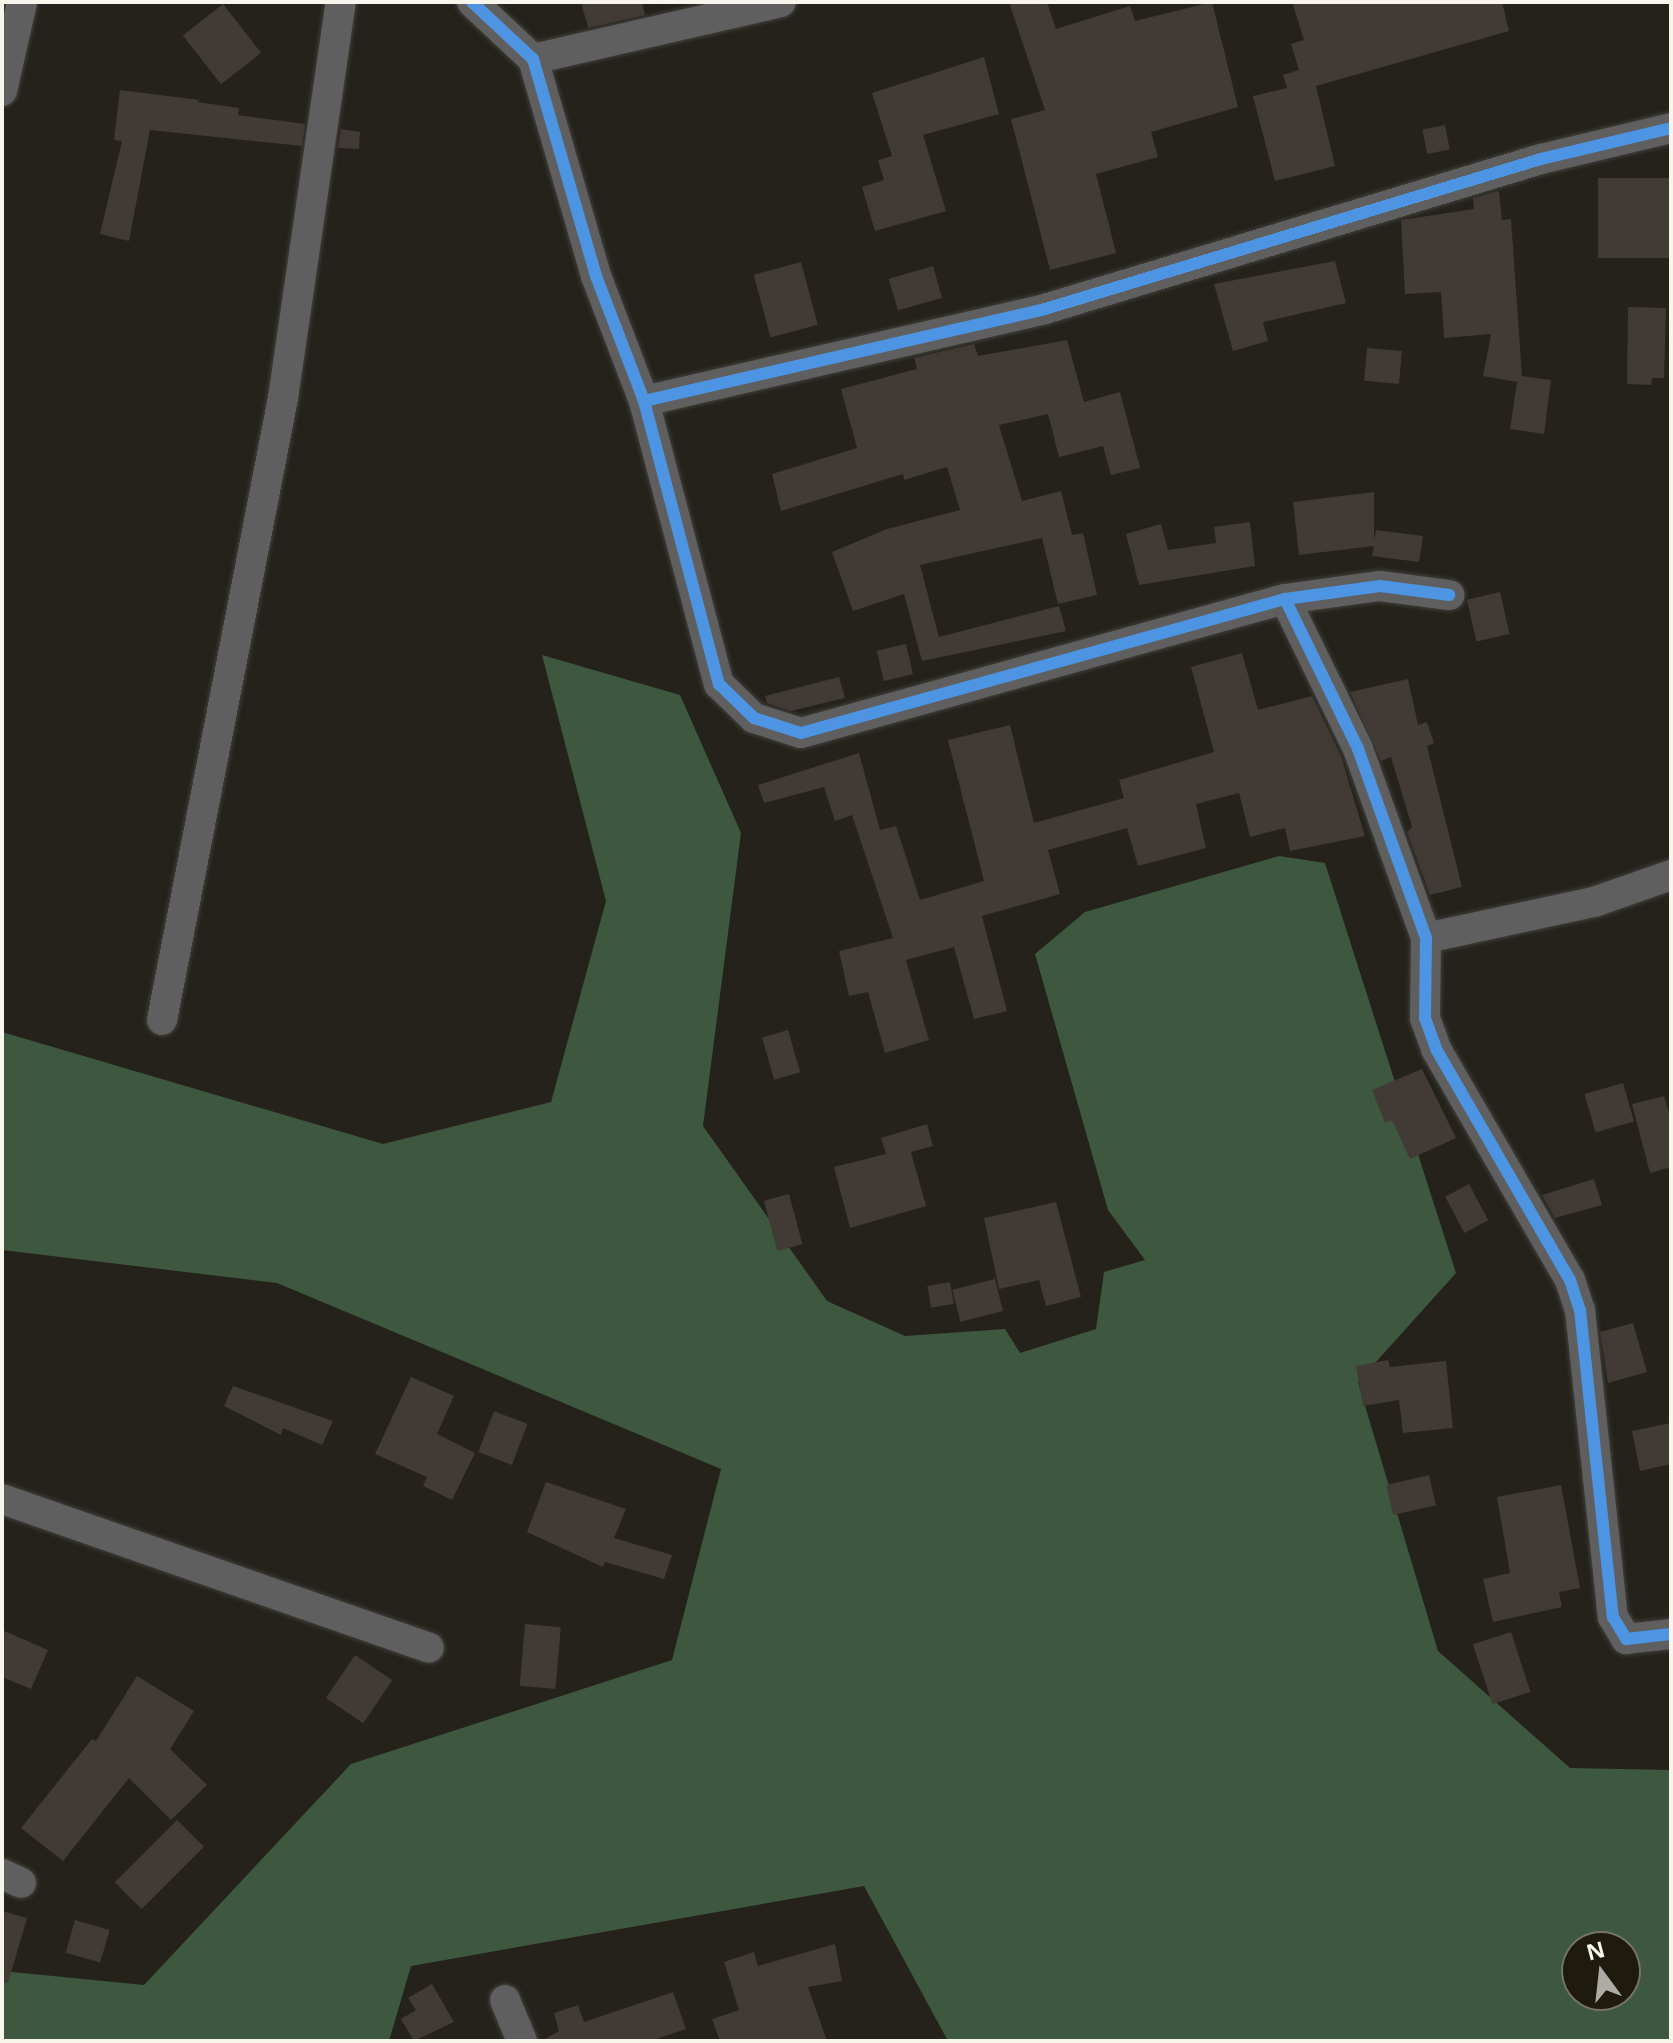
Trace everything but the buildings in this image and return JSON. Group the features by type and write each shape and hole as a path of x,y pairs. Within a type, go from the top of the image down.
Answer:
{"street":[{"path":"2,91 22,2"},
{"path":"162,1020 283,398 341,2"},
{"path":"472,2 533,59 596,276 644,401 719,684 754,718 801,733 1285,599 1380,586 1449,595"},
{"path":"533,59 724,10 781,2"},
{"path":"644,401 1045,309 1541,159 1671,128"},
{"path":"1285,599 1358,749 1426,938 1425,1018 1436,1049 1570,1280 1580,1310 1613,1617 1626,1639 1671,1634"},
{"path":"1426,938 1594,902 1671,875"},
{"path":"2,1499 429,1648"},
{"path":"505,2000 522,2041"}],"green space":[{"path":"542,655 680,695 741,833 703,1126 827,1301 905,1336 1005,1329 1020,1353 1096,1329 1104,1272 1145,1260 1108,1210 1035,954 1085,912 1279,856 1325,863 1456,1273 1358,1382 1438,1651 1570,1768 1671,1770 1671,2041 948,2041 864,1886 411,1966 389,2041 2,2041 2,1971 144,1985 351,1764 672,1660 721,1469 277,1283 2,1250 2,1032 383,1144 551,1102 606,901"}],"cycle path":[{"path":"472,2 533,59 596,276 644,401 719,684 754,718 801,733 1285,599 1380,586 1449,595"},
{"path":"644,401 1045,309 1541,159 1671,128"},
{"path":"1285,599 1358,749 1426,938 1425,1018 1436,1049 1570,1280 1580,1310 1613,1617 1626,1639 1671,1634"}]}
